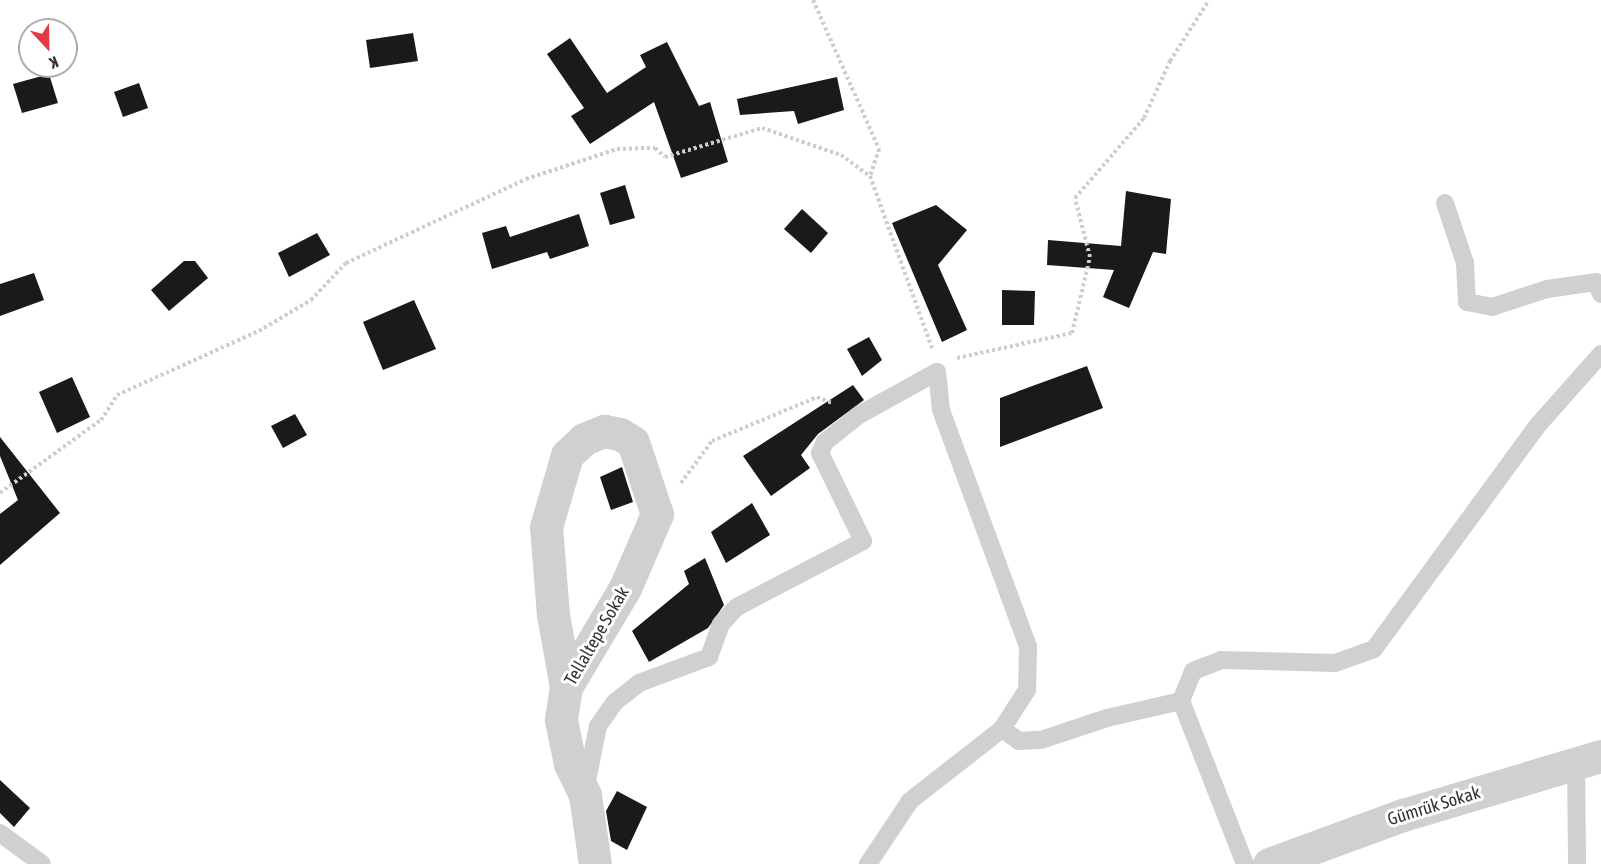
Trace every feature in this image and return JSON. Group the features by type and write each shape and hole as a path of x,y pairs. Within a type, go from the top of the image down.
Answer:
{"street":[{"path":"566,687 553,615 546,527 567,455 594,435 620,434 633,442 657,514"},
{"name":"Tellaltepe Sokak","path":"595,864 585,795 570,764 561,720 566,687 625,588 657,514"},
{"name":"Gümrük Sokak","path":"1269,864 1403,815 1588,759"}],"lane":[{"path":"1445,203 1466,263 1467,302 1492,307 1547,289 1596,282 1601,294"},
{"path":"1245,864 1181,701 1193,671 1221,660 1335,663 1374,649 1538,425 1601,354"},
{"path":"585,795 598,726 615,702 639,683 709,657 721,624 737,607 863,541 820,453 859,415 937,372 941,410 1028,647 1027,690 1002,729 910,801 868,864"},
{"path":"1002,729 1019,741 1041,740 1107,718 1181,701"},
{"path":"1577,864 1588,759"},
{"path":"0,833 42,864"}],"path":[{"path":"813,0 879,149 870,176"},
{"path":"0,493 102,420 117,395 259,331 311,300 345,262 526,179 617,149 655,148 665,157 762,128 841,155 870,176 930,336 937,372 964,353 1072,333 1090,256 1075,198 1144,118 1170,61 1209,0"},
{"path":"657,514 712,441 817,397 859,415"}],"building":[{"path":"413,33 418,61 370,68 366,40"},
{"path":"570,38 607,93 646,67 640,55 667,42 699,106 710,102 728,162 681,178 654,102 590,144 571,116 584,108 547,54"},
{"path":"837,77 844,110 798,124 794,111 740,115 737,99"},
{"path":"35,78 50,78 58,103 22,113 13,84"},
{"path":"139,83 148,108 123,117 114,92"},
{"path":"625,185 635,218 610,225 600,193"},
{"path":"1126,191 1171,199 1166,254 1153,252 1129,308 1103,297 1114,270 1047,265 1048,240 1121,246"},
{"path":"936,205 967,230 938,265 967,330 942,342 892,223"},
{"path":"802,209 828,233 811,253 784,229"},
{"path":"579,214 589,246 550,259 547,252 492,269 482,233 506,226 510,237"},
{"path":"317,233 330,255 289,277 278,253"},
{"path":"184,261 195,261 208,278 169,311 151,290"},
{"path":"34,273 44,300 0,316 0,284"},
{"path":"1002,290 1035,291 1034,325 1002,325"},
{"path":"414,300 436,349 383,370 363,322"},
{"path":"869,337 882,360 862,376 847,349"},
{"path":"1087,366 1103,408 1000,447 1000,398"},
{"path":"72,377 90,417 57,433 39,392"},
{"path":"853,385 864,400 818,434 801,455 810,468 771,496 743,456"},
{"path":"295,414 307,435 283,448 271,426"},
{"path":"0,437 60,513 0,565 0,514 18,500 0,456"},
{"path":"622,467 633,502 611,510 600,477"},
{"path":"752,503 770,535 726,563 711,532"},
{"path":"705,558 724,605 708,628 649,662 632,631 689,584 684,571"},
{"path":"0,780 30,808 14,827 0,813"},
{"path":"617,791 647,807 627,850 611,841 606,811"}]}
